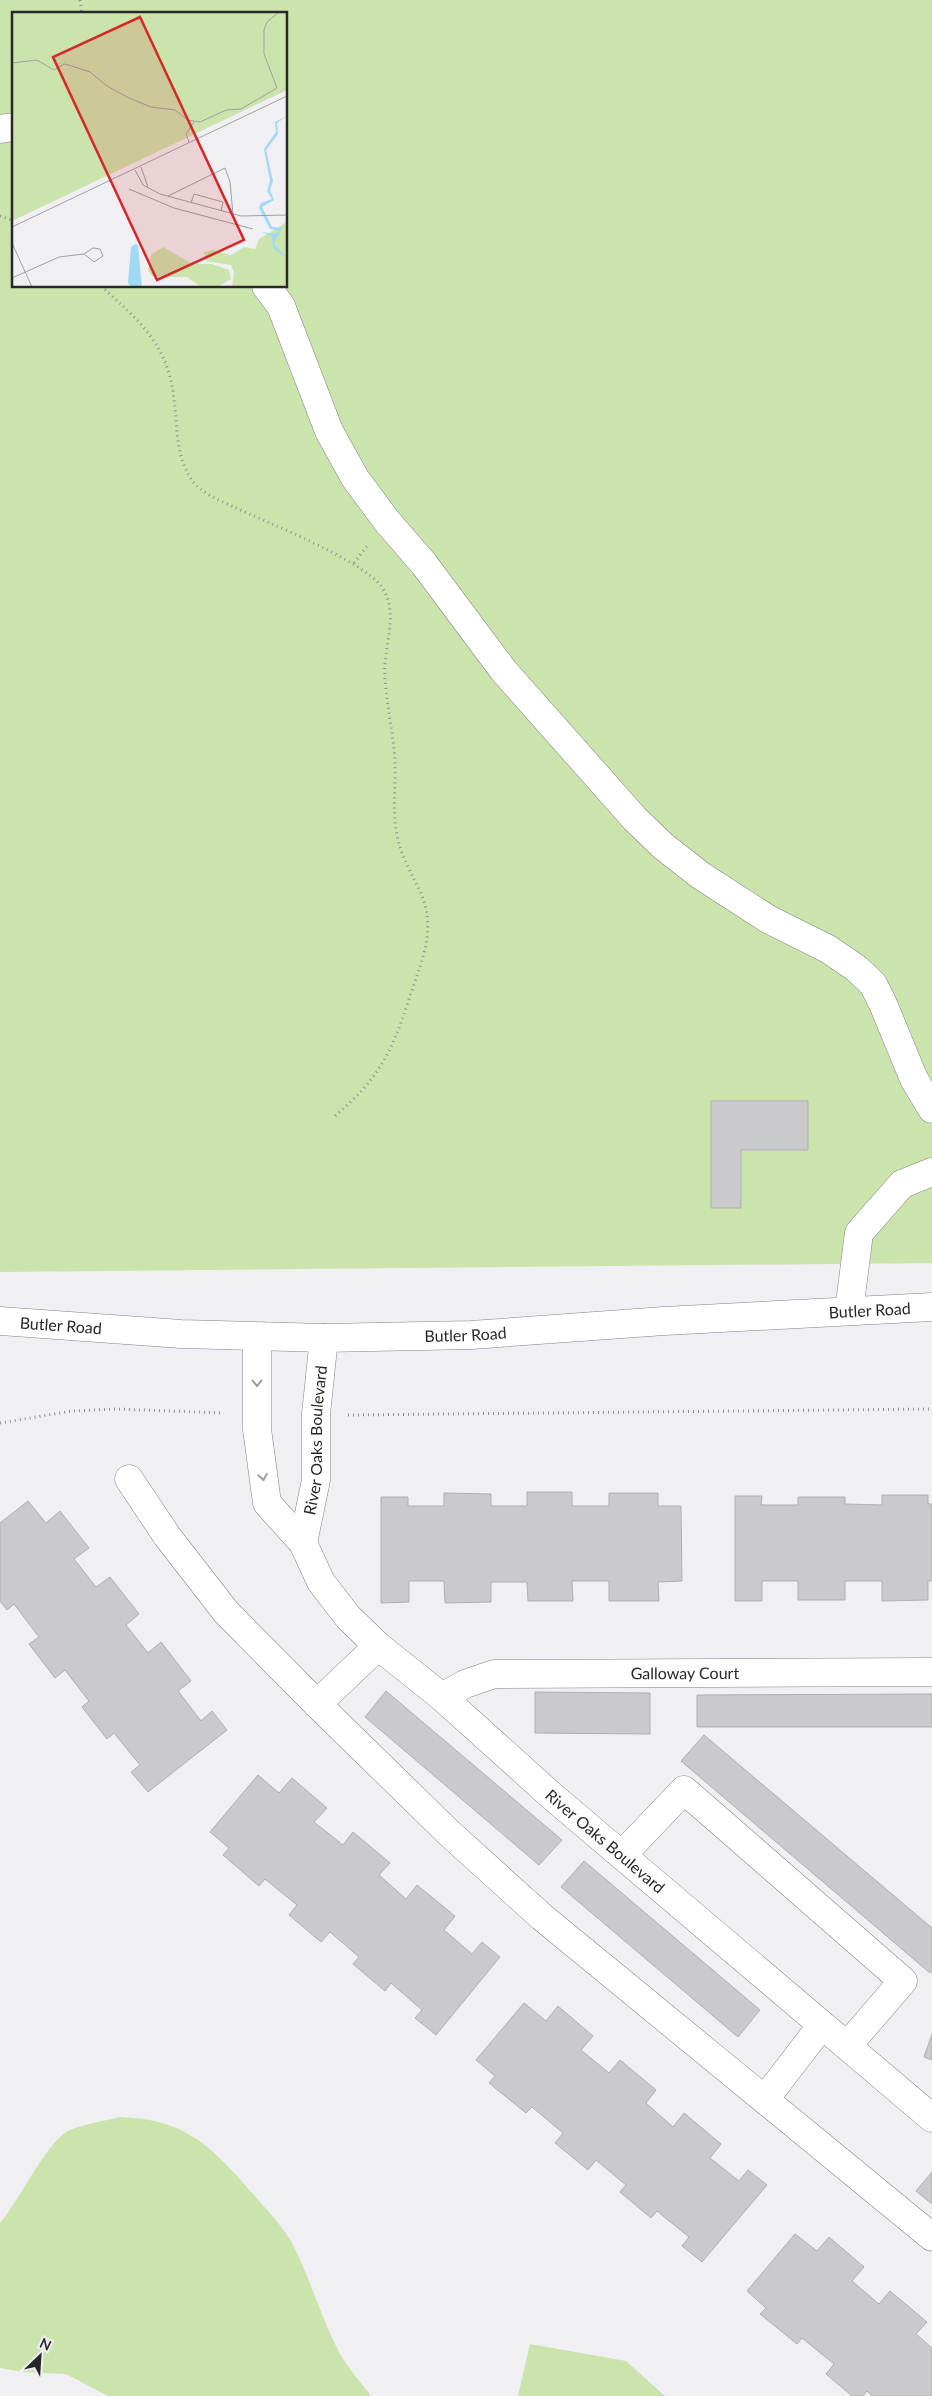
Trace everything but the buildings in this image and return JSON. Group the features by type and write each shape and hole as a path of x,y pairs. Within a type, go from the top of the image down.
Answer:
{"street":[{"path":"268,288 281,306 329,431 355,478 386,520 424,564 503,670 635,820 663,846 700,875 768,919 828,949 849,963 872,984 884,1004 914,1078 932,1109"},
{"path":"848,1311 860,1233 902,1184 932,1172"},
{"name":"Butler Road","path":"0,1321 257,1337 324,1338 471,1335 664,1320 932,1306"},
{"name":"River Oaks Boulevard","path":"257,1337 257,1428 267,1504 303,1543 321,1582 348,1617 378,1646 442,1697 553,1797 932,2118"},
{"name":"River Oaks Boulevard","path":"303,1543 316,1480 316,1414 324,1338"},
{"path":"129,1479 167,1536 226,1612 448,1832 542,1917 932,2237"},
{"path":"317,1704 378,1646"},
{"name":"Galloway Court","path":"442,1697 465,1684 494,1674 932,1672"},
{"path":"622,1855 684,1790 903,1981 847,2046"},
{"path":"765,2099 822,2025"}],"path":[{"path":"0,216 12,220"},
{"path":"103,288 140,321 158,344 169,370 174,393 175,417 183,464 193,482 226,503 354,563 381,586 390,608 390,626 384,666 394,744 396,833 426,906 428,929 416,980 385,1061 366,1089 335,1116"},
{"path":"342,1415 932,1409"},
{"path":"0,1423 72,1411 213,1413"}],"green space":[{"path":"0,0 932,0 932,1263 0,1272"},
{"path":"120,2117 163,2123 180,2130 210,2150 238,2177 291,2241 336,2346 348,2366 371,2396 108,2396 66,2374 22,2372 0,2368 0,2223 51,2147 60,2137 74,2129"},
{"path":"530,2344 626,2361 665,2396 518,2396"}]}
